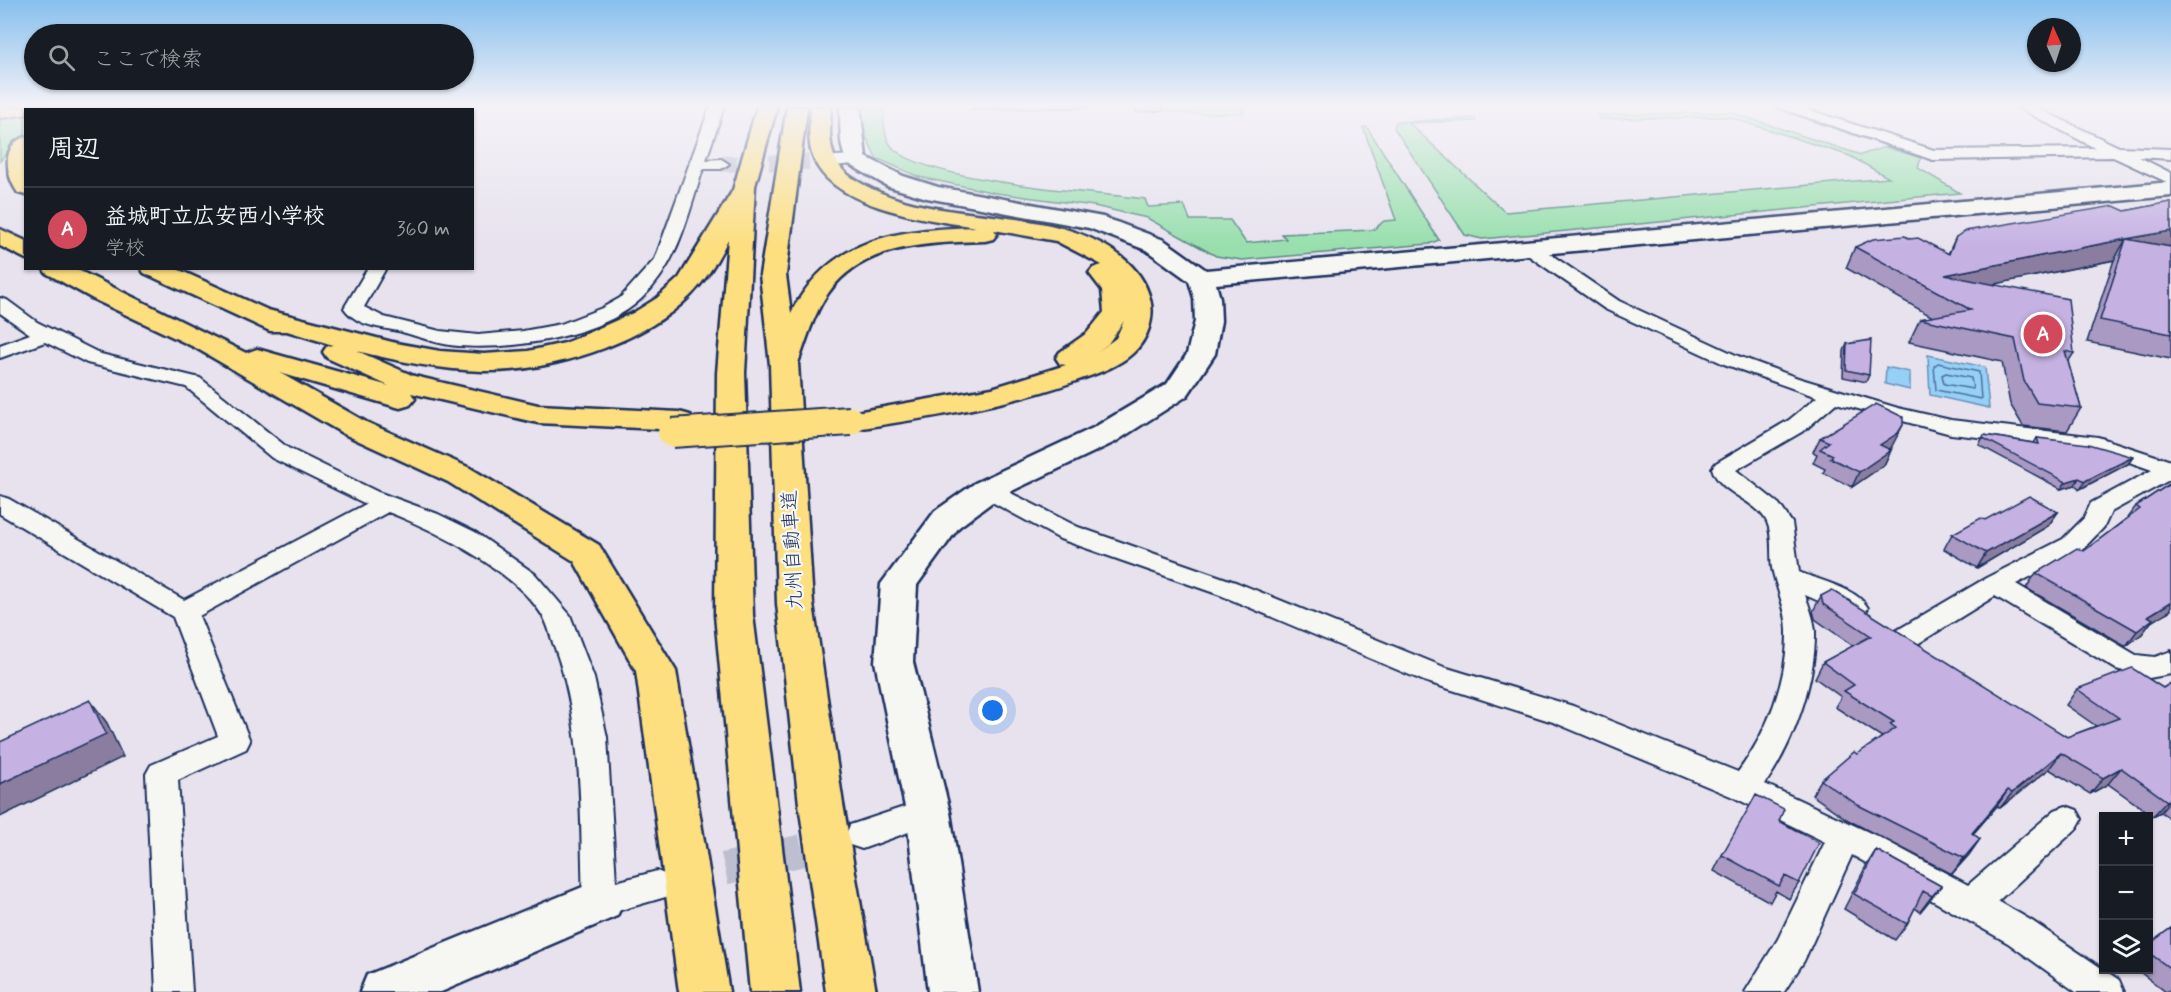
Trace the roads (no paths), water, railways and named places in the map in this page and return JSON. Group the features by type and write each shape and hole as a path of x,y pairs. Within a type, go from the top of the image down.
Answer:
{"main road":[{"path":"15,192 15,171 18,153"},
{"path":"261,316 441,361 494,365 536,358 586,345 647,317 682,291 708,254 733,175 744,153"},
{"name":"九州自動車道","path":"790,153 772,275 784,364 795,604 821,804 851,992"},
{"path":"206,342 438,411 529,425 676,427 972,402 1046,383 1096,363 1126,344 1140,317 1135,289 1123,272 1107,256 1068,237 909,207 867,194 844,182 824,163 821,153"},
{"path":"733,175 731,373 734,615 754,825 775,992"},
{"path":"0,222 14,245"},
{"path":"784,364 793,336 819,286 836,270 873,249 907,240 985,234 1041,241 1073,252 1088,261 1100,271 1115,290 1117,312 1106,329 1087,347 1060,362 988,386 851,414"},
{"path":"59,270 102,294 206,342 355,428 459,475 587,553 656,671 704,992"},
{"path":"158,270 405,383 538,414 676,427"}],"street":[{"path":"376,270 354,308 360,315 435,336 467,340 504,339 588,321 628,301 650,280 664,261 701,153"},
{"path":"849,153 846,161 895,181 935,193 1095,222 1155,245 1201,278 1207,298 1208,321 1201,354 1177,390 1104,435 987,490 947,519 899,584 894,662 928,812 953,992"},
{"path":"1928,153 2038,153"},
{"path":"2121,153 2171,178"},
{"path":"2152,153 2171,154"},
{"path":"697,165 733,175"},
{"path":"1201,278 2171,189"},
{"path":"1528,247 1612,305 1731,360 1832,395 1951,427 2098,444 2171,469"},
{"path":"0,304 30,326 94,359 193,382 280,453 386,503 429,519 486,550 526,580 556,615 580,678 592,737 600,901"},
{"path":"0,352 47,334"},
{"path":"1744,788 1766,758 1797,680 1801,629 1789,578 1780,523 1770,509 1726,475 1724,468 1797,425 1832,395"},
{"path":"1889,630 1995,584 2072,545 2095,521 2100,508 2171,469"},
{"path":"987,490 1069,533 1228,589 1434,674 1563,714 1744,788 1844,836 1971,904 2020,932 2106,992"},
{"path":"184,612 386,503"},
{"path":"0,504 184,612 235,741 162,774 174,992"},
{"path":"1789,578 1840,599 1932,657"},
{"path":"1995,584 2126,662 2146,669 2164,667 2171,661"},
{"path":"862,835 928,812"},
{"path":"1971,904 2066,819"},
{"path":"1762,992 1791,950 1844,836"},
{"path":"385,992 600,901 657,886"}],"water":[{"path":"1928,355 1985,367 1989,408 1930,395"},
{"path":"1886,367 1910,372 1910,390 1885,384"}],"tunnel":[{"path":"721,164 835,161"},
{"path":"678,880 836,842"}],"place":[{"name":"益城町立広安西小学校","path":"2043,334"}]}
